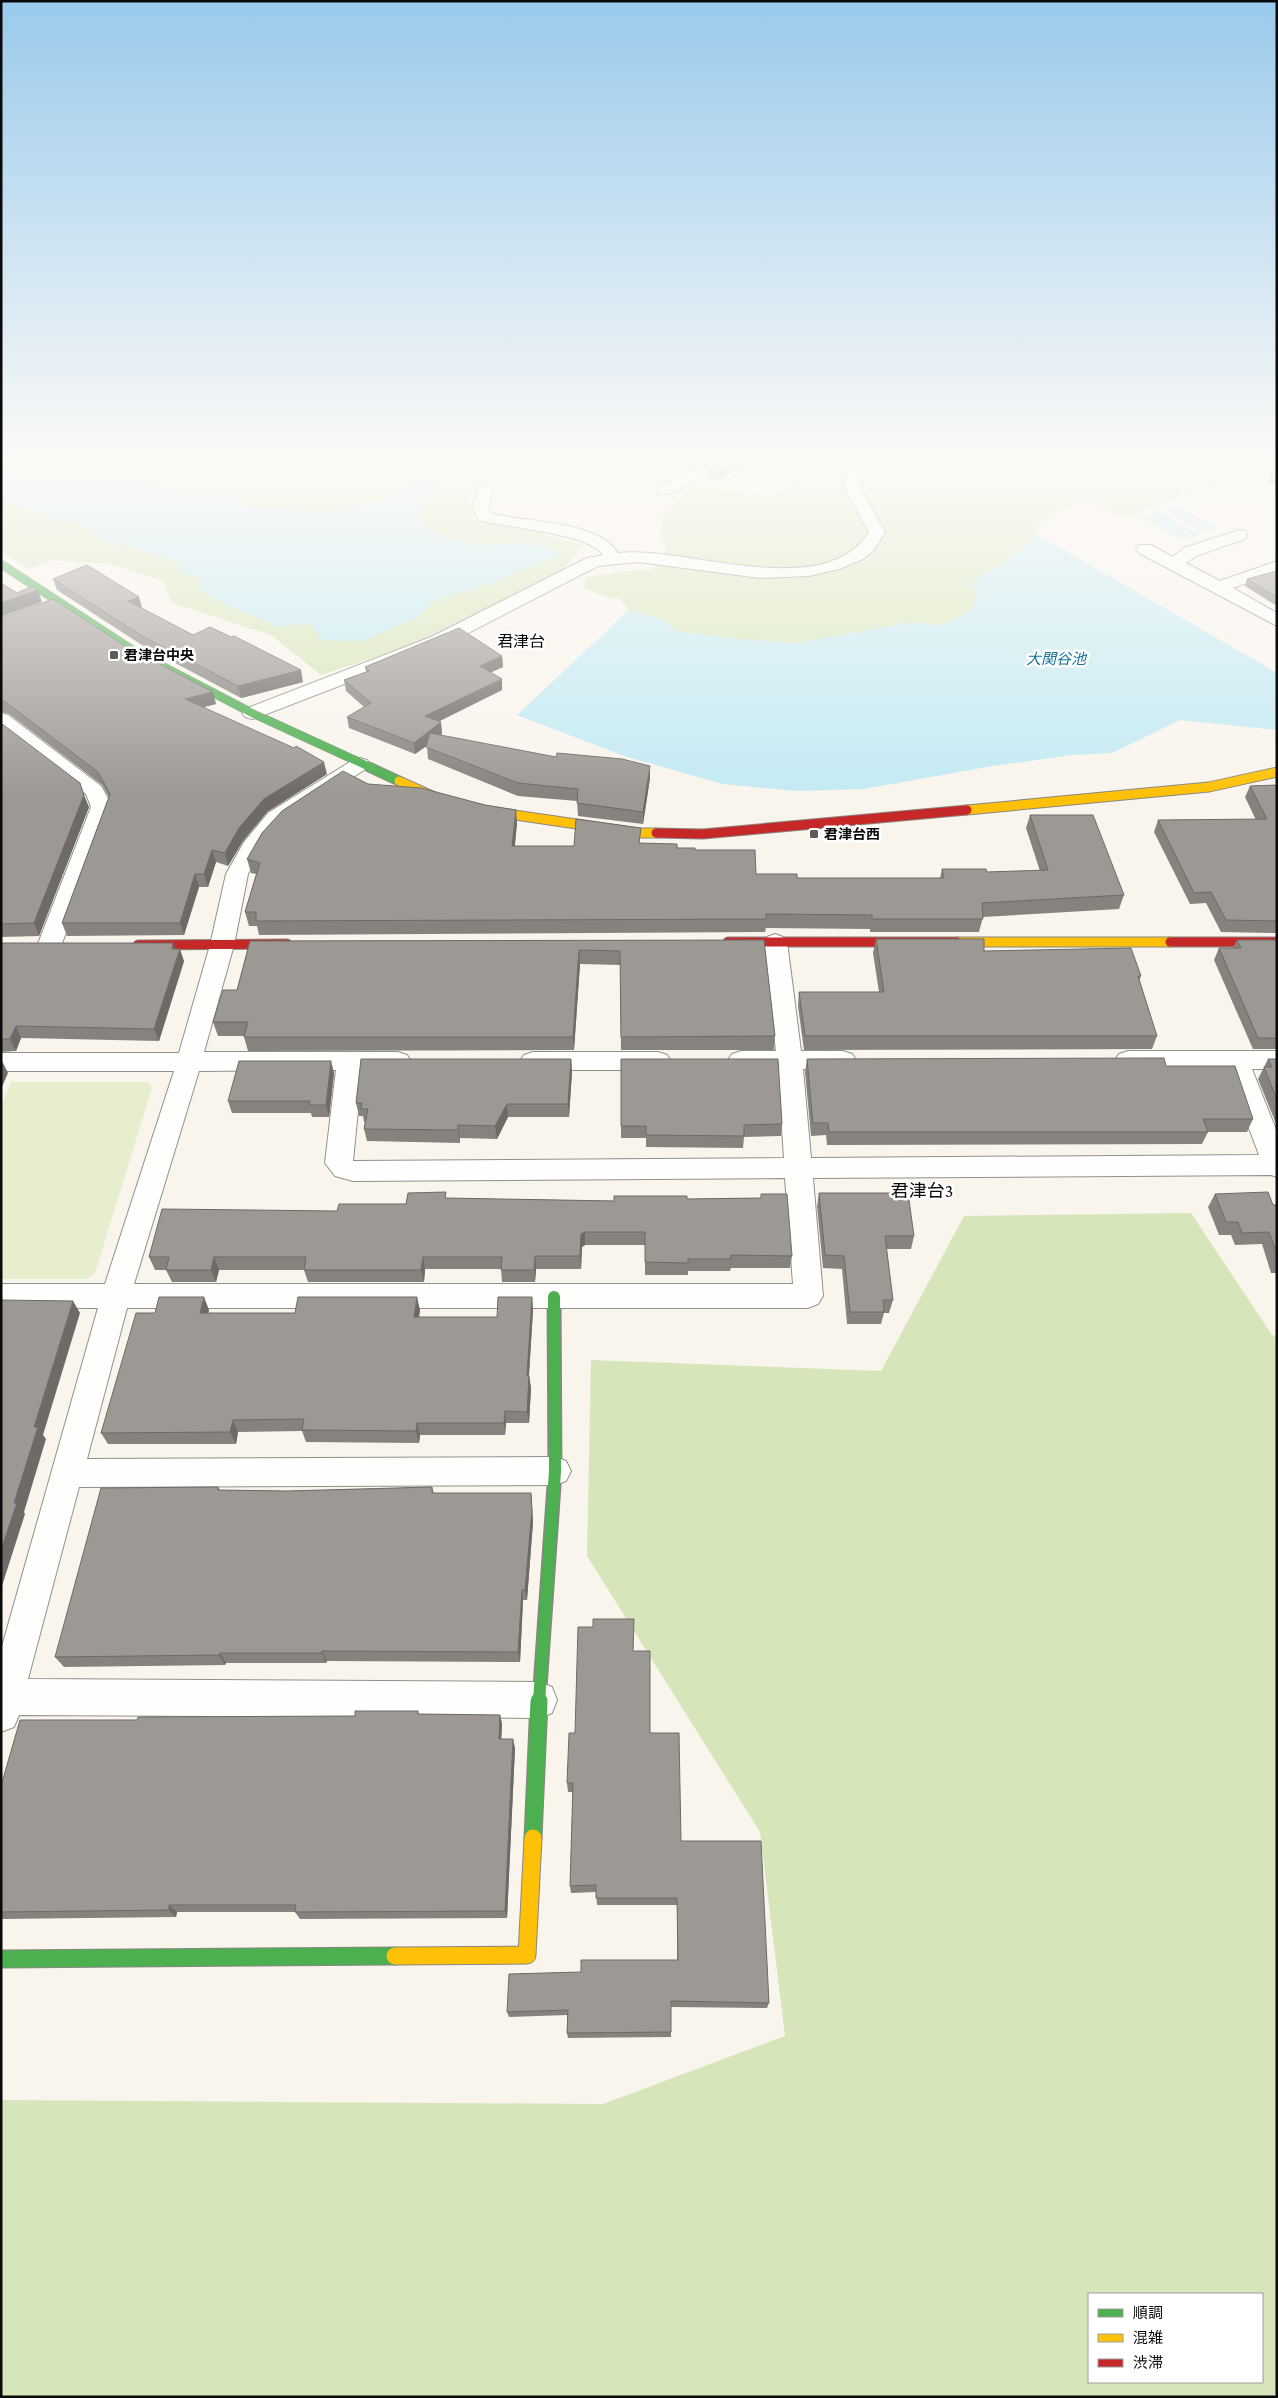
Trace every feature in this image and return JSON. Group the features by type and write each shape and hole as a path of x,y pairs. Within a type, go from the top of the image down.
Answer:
{"street":[{"path":"11,572 52,606 252,714 439,799 487,812 638,833 703,834 1209,787 1277,772"},
{"path":"252,714 438,641 570,572"},
{"path":"750,572 772,575 807,572"},
{"path":"1188,572 1220,586 1277,621"},
{"path":"1220,586 1260,572"},
{"path":"1,719 94,790 102,807 49,946"},
{"path":"360,764 276,818 255,842 237,874 222,945 189,1062 116,1296 3,1703 539,1700"},
{"path":"716,942 1277,942"},
{"path":"1,1296 808,1296 790,1060 775,942"},
{"path":"126,945 301,944"},
{"path":"506,1061 682,1060"},
{"path":"721,1060 869,1060"},
{"path":"1107,1060 1277,1060"},
{"path":"350,1061 338,1163 345,1169 353,1171 1277,1166 1236,1060"},
{"path":"1,1062 418,1061"},
{"path":"1,1959 527,1955 539,1700 555,1471 554,1297"},
{"path":"68,1473 555,1471"}],"green space":[{"path":"135,572 559,572 433,638 321,675 271,635 172,603 163,581"},
{"path":"623,572 988,572 969,584 977,593 972,609 942,626 914,622 798,643 727,638 675,631 663,620 629,610 620,599 603,596 582,587 587,577"},
{"path":"11,1082 148,1082 152,1088 95,1273 87,1279 1,1279 1,1107"},
{"path":"1191,1213 1272,1335 1277,1337 1277,2397 1,2397 1,2100 603,2104 785,2036 760,1832 587,1556 591,1360 881,1371 964,1216"}],"water":[{"path":"181,572 518,572 475,589 436,599 417,618 362,641 322,640 311,623 279,627 224,604 200,589 200,577"},
{"name":"大関谷池","path":"989,572 1102,572 1277,673 1277,730 1180,720 1112,753 1072,755 987,767 863,789 796,791 723,784 624,756 517,715 629,610 663,620 676,631 727,638 797,643 914,622 942,626 972,609 977,593 969,584"}],"building":[{"path":"70,572 98,572 139,597 128,601 193,635 210,627 231,637 234,636 301,670 238,686 142,636 53,579"},
{"path":"1277,572 1277,597 1247,579"},
{"path":"1,583 17,593 33,586 38,590 1,603"},
{"path":"53,599 125,646 213,692 185,699 294,748 296,746 324,762 264,799 239,828 225,853 212,850 204,874 195,874 180,923 62,923 110,794 98,772 4,701 1,701 1,618"},
{"path":"459,628 502,656 480,666 502,679 425,716 441,722 414,743 347,717 371,703 344,680 369,671 365,667"},
{"path":"1,723 80,783 84,795 34,923 1,924"},
{"path":"430,733 556,757 557,753 622,759 650,766 643,812 577,803 578,789 518,783 426,747"},
{"path":"343,771 368,784 421,788 485,805 516,810 512,846 574,846 576,819 641,828 639,843 677,844 677,848 695,848 695,850 755,850 756,874 797,874 797,878 944,878 942,869 986,869 987,872 1048,870 1030,815 1093,815 1124,895 982,903 983,919 872,919 872,915 766,914 766,919 256,921 256,912 245,912 260,863 247,859 262,833 282,811"},
{"path":"1277,785 1277,921 1226,920 1211,892 1194,893 1158,820 1267,819 1250,786"},
{"path":"876,939 984,939 984,951 1131,948 1141,976 1138,976 1157,1036 805,1036 799,992 884,992"},
{"path":"764,940 775,1036 621,1037 620,951 579,950 573,1037 244,1037 248,1022 213,1022 223,990 237,990 250,941"},
{"path":"1237,940 1277,940 1277,1038 1258,1038 1219,948 1241,948"},
{"path":"1,943 173,943 172,949 180,949 154,1029 16,1026 10,1039 1,1039"},
{"path":"1164,1058 1166,1066 1235,1066 1253,1119 1203,1119 1208,1132 829,1132 828,1123 813,1123 807,1059"},
{"path":"361,1059 571,1059 568,1104 507,1104 495,1126 458,1125 458,1130 364,1129 368,1109 361,1109 362,1103 356,1103"},
{"path":"621,1059 778,1059 782,1124 744,1125 744,1136 646,1135 646,1126 621,1126"},
{"path":"1268,1059 1277,1059 1277,1100 1264,1067 1272,1067"},
{"path":"239,1061 331,1061 326,1105 309,1105 310,1101 228,1101"},
{"path":"446,1192 445,1198 614,1201 614,1196 687,1196 687,1199 761,1198 761,1194 787,1194 792,1256 731,1255 731,1259 688,1259 688,1263 645,1262 645,1232 585,1232 581,1234 580,1256 535,1256 534,1270 501,1270 502,1257 423,1257 421,1270 304,1270 306,1257 214,1257 211,1270 166,1270 169,1257 149,1257 162,1209 337,1211 339,1204 406,1204 408,1193"},
{"path":"1268,1192 1273,1205 1277,1205 1277,1254 1269,1232 1242,1233 1238,1222 1226,1222 1215,1194"},
{"path":"819,1193 908,1193 914,1236 885,1236 893,1300 883,1300 884,1312 850,1312 844,1256 825,1255"},
{"path":"159,1297 204,1297 200,1313 295,1313 298,1297 417,1297 414,1317 497,1317 498,1297 532,1297 527,1376 529,1376 527,1412 505,1411 504,1423 417,1423 416,1431 302,1430 304,1419 233,1420 230,1432 101,1433 136,1313 155,1313"},
{"path":"1,1300 73,1301 34,1427 38,1427 14,1503 17,1503 1,1550"},
{"path":"218,1487 218,1490 287,1491 432,1487 432,1493 531,1493 532,1510 525,1590 522,1590 518,1652 322,1651 322,1653 220,1653 219,1655 55,1657 101,1488"},
{"path":"593,1619 634,1619 633,1651 650,1651 650,1733 679,1733 681,1841 761,1841 769,2003 671,2001 671,2032 567,2033 568,2010 507,2012 509,1974 581,1972 581,1960 678,1960 677,1898 596,1898 596,1885 570,1886 573,1783 567,1783 569,1733 575,1733 578,1627 593,1627"},
{"path":"355,1711 418,1711 418,1714 500,1715 499,1739 513,1739 505,1911 295,1912 296,1905 169,1905 169,1910 1,1912 1,1786 20,1720 137,1720 138,1717 355,1716"}],"traffic: fast":[{"path":"13,572 137,653 252,713 399,781"},
{"path":"533,1838 539,1700 555,1471 554,1297"},
{"path":"1,1959 395,1956"}],"traffic: slow":[{"path":"967,810 1209,787 1277,772"},
{"path":"399,781 439,799 487,811 638,833 656,833"},
{"path":"957,942 1170,942"},
{"path":"395,1956 527,1955 533,1838"}],"traffic: jam":[{"path":"656,833 703,834 967,810"},
{"path":"728,942 957,942"},
{"path":"1170,942 1277,942"},
{"path":"138,945 287,944"}],"place":[{"name":"君津台中央","path":"114,655"},
{"name":"君津台西","path":"814,834"}],"district":[{"name":"君津台","path":"521,641"},
{"name":"君津台3","path":"922,1191"}]}
